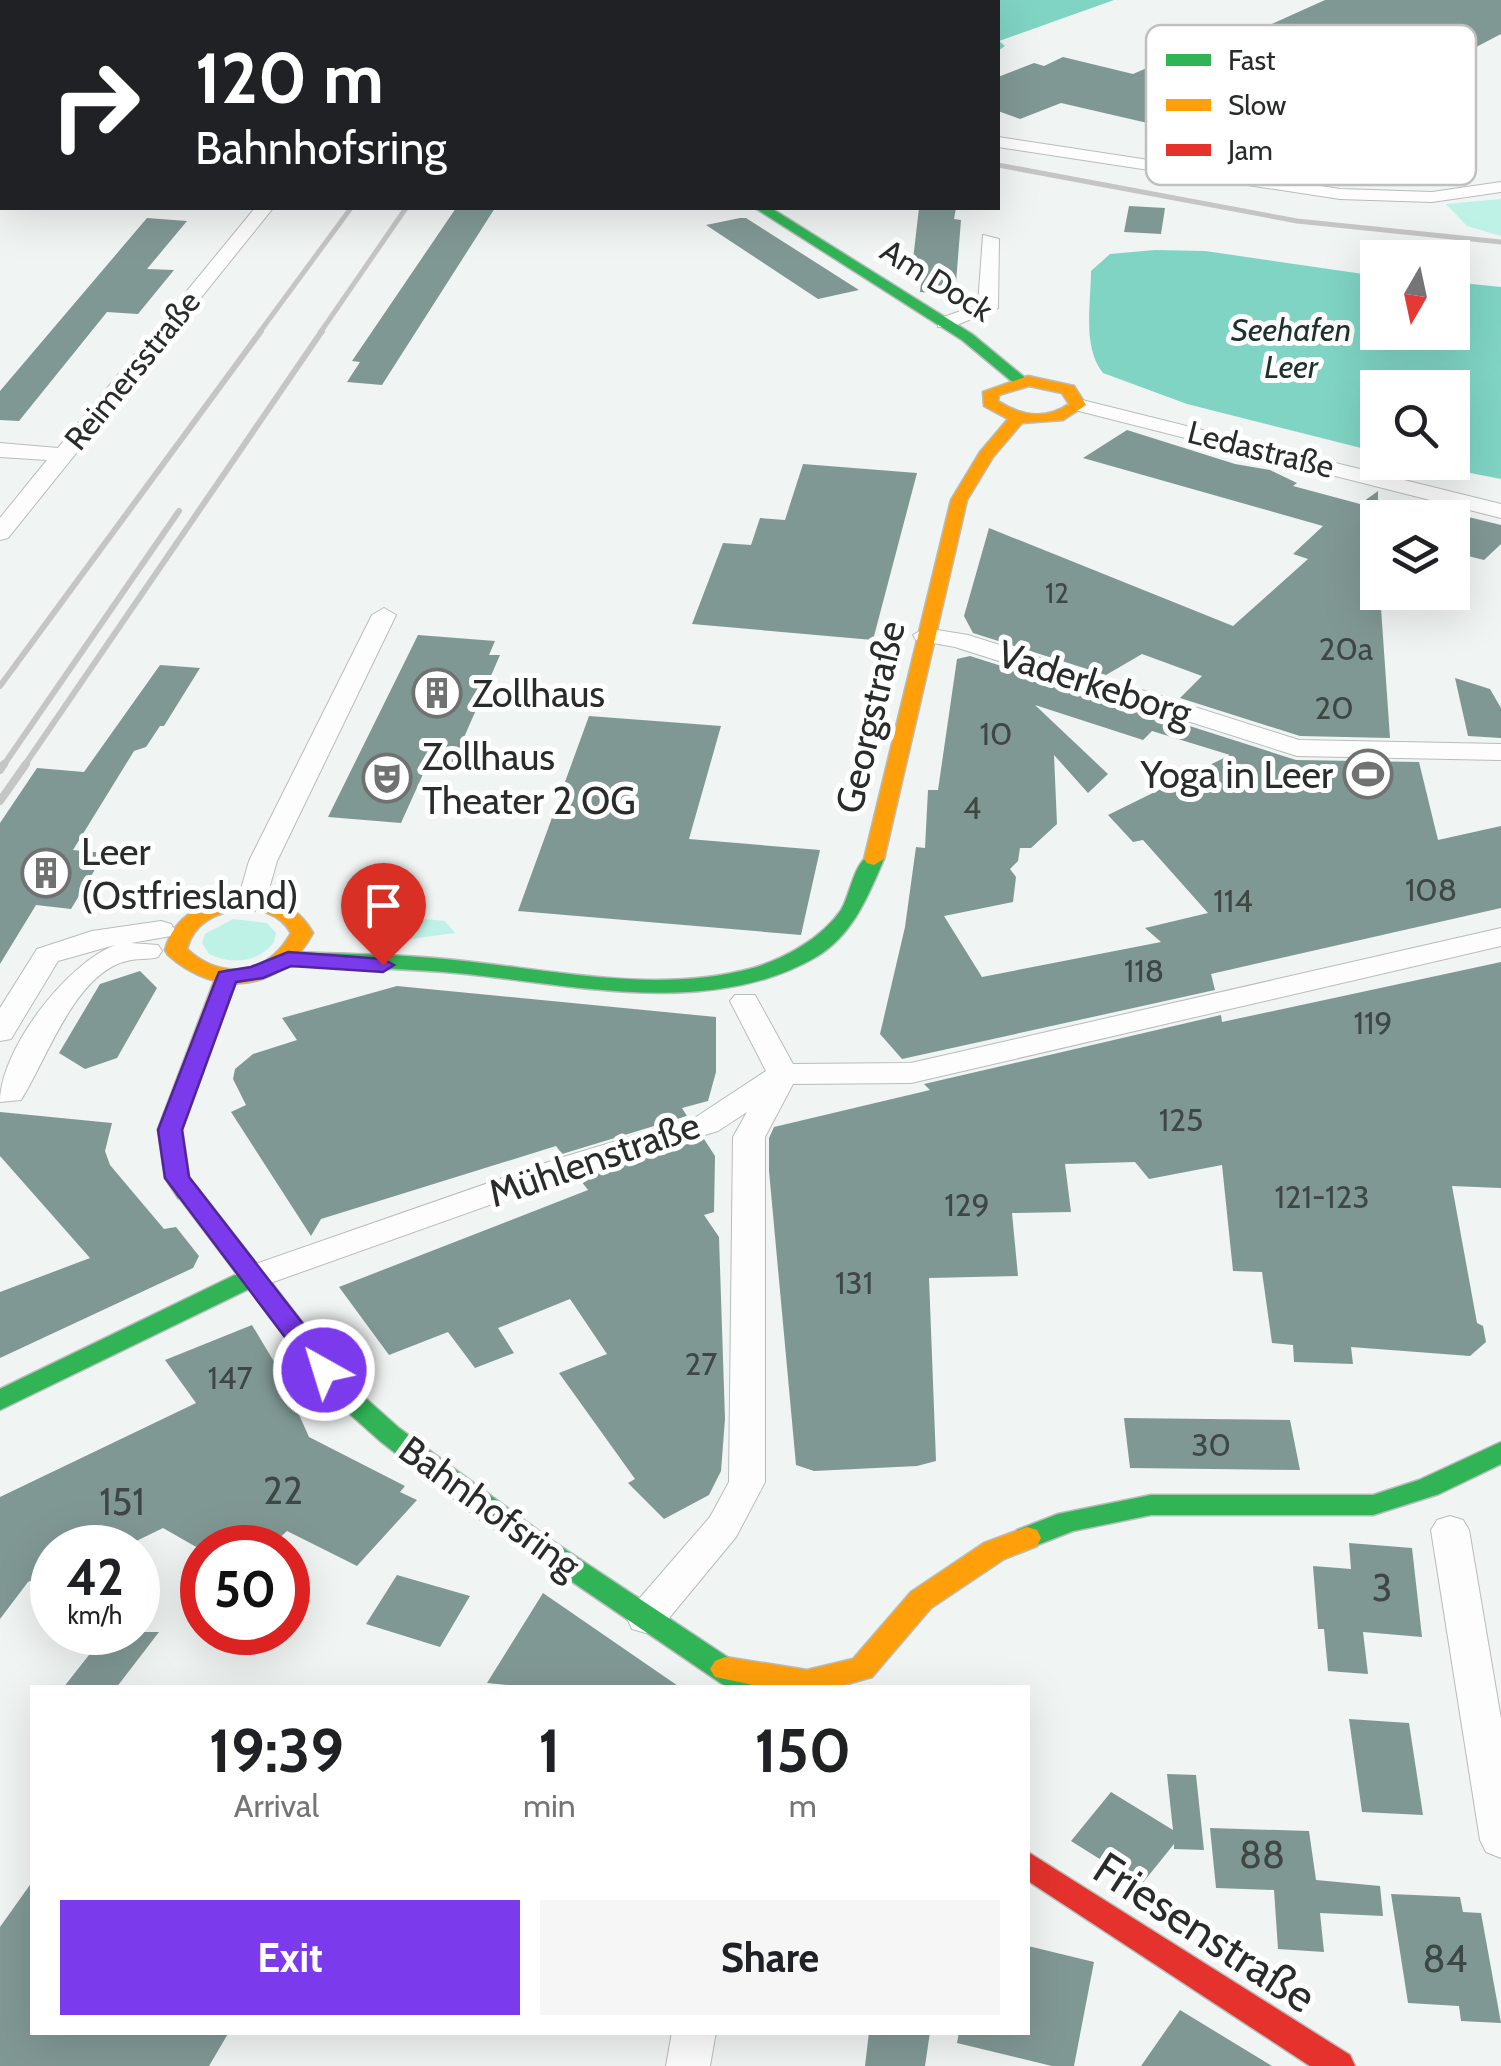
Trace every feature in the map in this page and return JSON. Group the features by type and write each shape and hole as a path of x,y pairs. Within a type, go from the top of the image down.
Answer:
{"main road":[{"name":"Am Dock","path":"765,210 985,349 1021,382"},
{"path":"1021,382 1062,386 1076,395 1078,405 1056,418 1018,418 998,410 989,400 1000,386 1021,382"},
{"name":"Georgstraße","path":"740,990 808,954 844,926 862,902 959,500 986,456 1018,418"},
{"path":"251,903 284,910 298,921 302,933 297,950 288,959 255,974 227,976 187,965 176,942 184,927 203,913 251,903"},
{"path":"302,933 426,964"},
{"path":"288,959 426,964 640,985 740,990"},
{"name":"Bahnhofsring","path":"227,976 179,1098 170,1130 171,1156 177,1178 250,1278 343,1394 373,1421 445,1478 748,1685"},
{"name":"Mühlenstraße","path":"0,1400 250,1278"},
{"path":"722,1668 808,1682 862,1678 921,1600 994,1552 1068,1521 1152,1505 1373,1505 1429,1487 1501,1452"},
{"name":"Friesenstraße","path":"1030,1866 1338,2066"}],"street":[{"path":"1000,142 1146,165"},
{"path":"1279,185 1340,194 1432,197 1501,187"},
{"name":"Reimersstraße","path":"0,533 262,210"},
{"path":"945,323 988,308 990,240"},
{"name":"Ledastraße","path":"1078,405 1501,511"},
{"path":"0,450 63,455"},
{"path":"251,903 263,862 384,616"},
{"name":"Vaderkeborg","path":"926,635 960,640 1297,748 1501,752"},
{"path":"783,1074 911,1073 1501,937"},
{"path":"0,1032 46,955 92,940 154,941 88,970 10,1093 0,1092"},
{"path":"740,990 783,1074"},
{"path":"646,1618 723,1527 747,1482 749,1137 783,1074"},
{"name":"Mühlenstraße","path":"250,1278 571,1165 707,1124 783,1074"},
{"path":"1450,1530 1501,1840"},
{"path":"688,2066 693,2035"}],"shaded area":[{"path":"1501,199 1501,236 1467,226 1446,204"},
{"path":"367,913 445,921 455,933 397,941 356,937"},
{"path":"233,919 267,923 276,933 274,942 260,954 244,960 209,954 202,943 205,934"}],"water":[{"path":"1000,0 1114,0 1000,41"},
{"name":"Seehafen Leer","path":"1205,251 1360,274 1360,350 1470,350 1470,284 1501,287 1501,479 1470,473 1470,370 1360,370 1360,448 1187,404 1103,373 1090,338 1091,271 1110,254"}],"building":[{"path":"1325,0 1501,0 1501,34 1476,47 1476,25 1270,25"},
{"path":"1063,57 1133,74 1146,68 1146,123 1061,103 1020,119 1000,112 1000,76 1034,63 1044,66"},
{"path":"1129,206 1165,208 1161,234 1124,232"},
{"path":"455,210 494,210 382,385 347,382 360,362 352,361"},
{"path":"919,210 956,210 954,219 961,220 955,295 920,292 922,274 911,277"},
{"path":"147,218 187,221 147,269 174,270 138,314 107,312 19,421 0,420 0,391"},
{"path":"746,218 859,290 818,299 706,225"},
{"path":"1127,430 1235,464 1270,470 1297,483 1293,486 1360,504 1360,610 1381,610 1390,738 1300,736 1180,698 1202,676 1142,654 1106,675 973,633 964,616 989,528 1233,626 1308,559 1293,554 1323,526 1083,458"},
{"path":"803,464 917,473 873,640 692,624 723,543 751,545 760,518 785,520"},
{"path":"1470,517 1501,525 1501,544 1484,560 1470,556"},
{"name":"Zollhaus","path":"418,635 495,641 489,655 500,655 448,774 424,772 401,823 328,817"},
{"path":"970,656 1296,760 1419,762 1438,840 1501,826 1501,908 1211,974 1215,990 902,1059 880,1034 905,927 916,847 925,848 928,790 938,790 957,659","holes":["1035,705 1143,740 1152,731 1230,755 1108,815 1133,842 1143,840 1208,913 1145,928 1161,942 982,977 944,916 1013,902 1016,877 1010,869 1018,861 1020,848 1031,848 1057,824 1054,755 1088,793 1108,774"]},
{"path":"160,665 200,668 164,726 160,726 146,747 134,751 73,850 105,853 71,909 36,905 0,964 0,823 37,768 84,772"},
{"path":"1455,678 1490,689 1501,708 1501,738 1468,736"},
{"path":"589,716 721,726 689,839 820,850 801,935 518,911"},
{"path":"1501,962 1501,1188 1452,1186 1477,1323 1483,1326 1486,1342 1470,1356 1351,1347 1353,1364 1294,1362 1293,1345 1272,1343 1262,1272 1233,1271 1222,1165 1149,1179 1135,1162 1065,1164 1071,1212 1012,1213 1018,1276 929,1278 936,1461 917,1466 814,1471 796,1465 769,1171 769,1138 774,1127 930,1090 924,1084 1221,1015 1222,1022"},
{"path":"140,971 157,988 117,1058 85,1069 59,1053 100,984"},
{"path":"397,986 716,1017 716,1072 708,1101 682,1108 687,1116 562,1154 556,1146 321,1219 311,1236 231,1112 246,1105 233,1079 235,1069 253,1054 297,1040 282,1018"},
{"path":"0,1112 112,1123 105,1151 110,1165 164,1229 176,1227 199,1256 193,1268 0,1358 0,1292 90,1258 0,1156"},
{"path":"704,1139 715,1156 714,1212 704,1215 719,1237 725,1419 721,1471 709,1495 664,1519 628,1483 635,1479 559,1373 607,1354 570,1299 498,1328 514,1353 475,1368 448,1332 389,1355 339,1287 588,1190 578,1177"},
{"path":"252,1325 279,1370 309,1437 405,1486 400,1492 417,1500 357,1566 310,1542 310,1525 180,1525 180,1538 160,1529 160,1525 30,1525 30,1581 0,1619 0,1497 196,1403 165,1360"},
{"path":"1124,1418 1290,1420 1300,1470 1130,1468"},
{"path":"1349,1543 1412,1548 1422,1637 1363,1632 1368,1674 1328,1671 1324,1629 1318,1629 1313,1566 1351,1569"},
{"path":"397,1575 470,1596 440,1647 366,1624"},
{"path":"543,1593 677,1685 508,1685 487,1683"},
{"path":"89,1655 141,1655 118,1685 65,1685"},
{"path":"1349,1719 1409,1723 1423,1815 1362,1812"},
{"path":"1167,1774 1196,1775 1204,1850 1174,1849 1174,1844 1141,1885 1071,1841 1111,1792 1173,1830"},
{"path":"1210,1828 1309,1831 1316,1880 1380,1886 1383,1916 1320,1913 1324,1952 1278,1949 1274,1890 1216,1888"},
{"path":"30,1885 30,2035 227,2035 209,2066 0,2066 0,1927"},
{"path":"1391,1894 1460,1897 1463,1912 1481,1913 1501,2023 1461,2021 1459,2006 1408,2003"},
{"path":"1030,1946 1094,1962 1074,2066 1052,2066 957,2043 958,2035 1030,2035"},
{"path":"1180,2010 1272,2066 1141,2066"},
{"path":"869,2035 930,2035 925,2066 865,2066"}],"railway":[{"path":"1000,165 1297,221 1501,242"},
{"path":"259,333 350,210"},
{"path":"320,333 405,210"},
{"path":"0,686 261,331"},
{"path":"24,766 322,331"},
{"path":"3,766 179,511"},
{"path":"0,770 4,764"},
{"path":"0,801 26,764"}],"traffic: fast":[{"path":"765,210 967,337 1021,381"},
{"path":"288,959 440,965 638,985 701,983 759,973 810,951 850,914 874,859"},
{"path":"187,1192 343,1393 390,1435 490,1512 748,1685"},
{"path":"0,1400 250,1278"},
{"path":"1027,1538 1068,1521 1151,1505 1373,1505 1429,1487 1501,1452"}],"traffic: slow":[{"path":"1028,381 1068,389 1078,405 1057,417 1034,420 1011,415 990,403 991,392 1028,381"},
{"path":"874,859 959,500 986,455 1018,418"},
{"path":"238,903 276,908 297,924 302,933 293,950 279,963 263,972 226,976 207,972 176,950 190,922 217,908 238,903"},
{"path":"725,1669 807,1682 862,1669 921,1600 994,1551 1027,1538"}],"traffic: jam":[{"path":"187,1192 177,1178 170,1129 227,976"},
{"path":"1030,1866 1338,2066"}],"place":[{"name":"Zollhaus","path":"437,693"},
{"name":"Yoga in Leer","path":"1368,774"},
{"name":"Zollhaus Theater 2 OG","path":"387,778"},
{"name":"Leer (Ostfriesland)","path":"46,873"}],"route":[{"path":"324,1370 177,1178 170,1130 227,976 255,974 288,959 383,965"}]}
